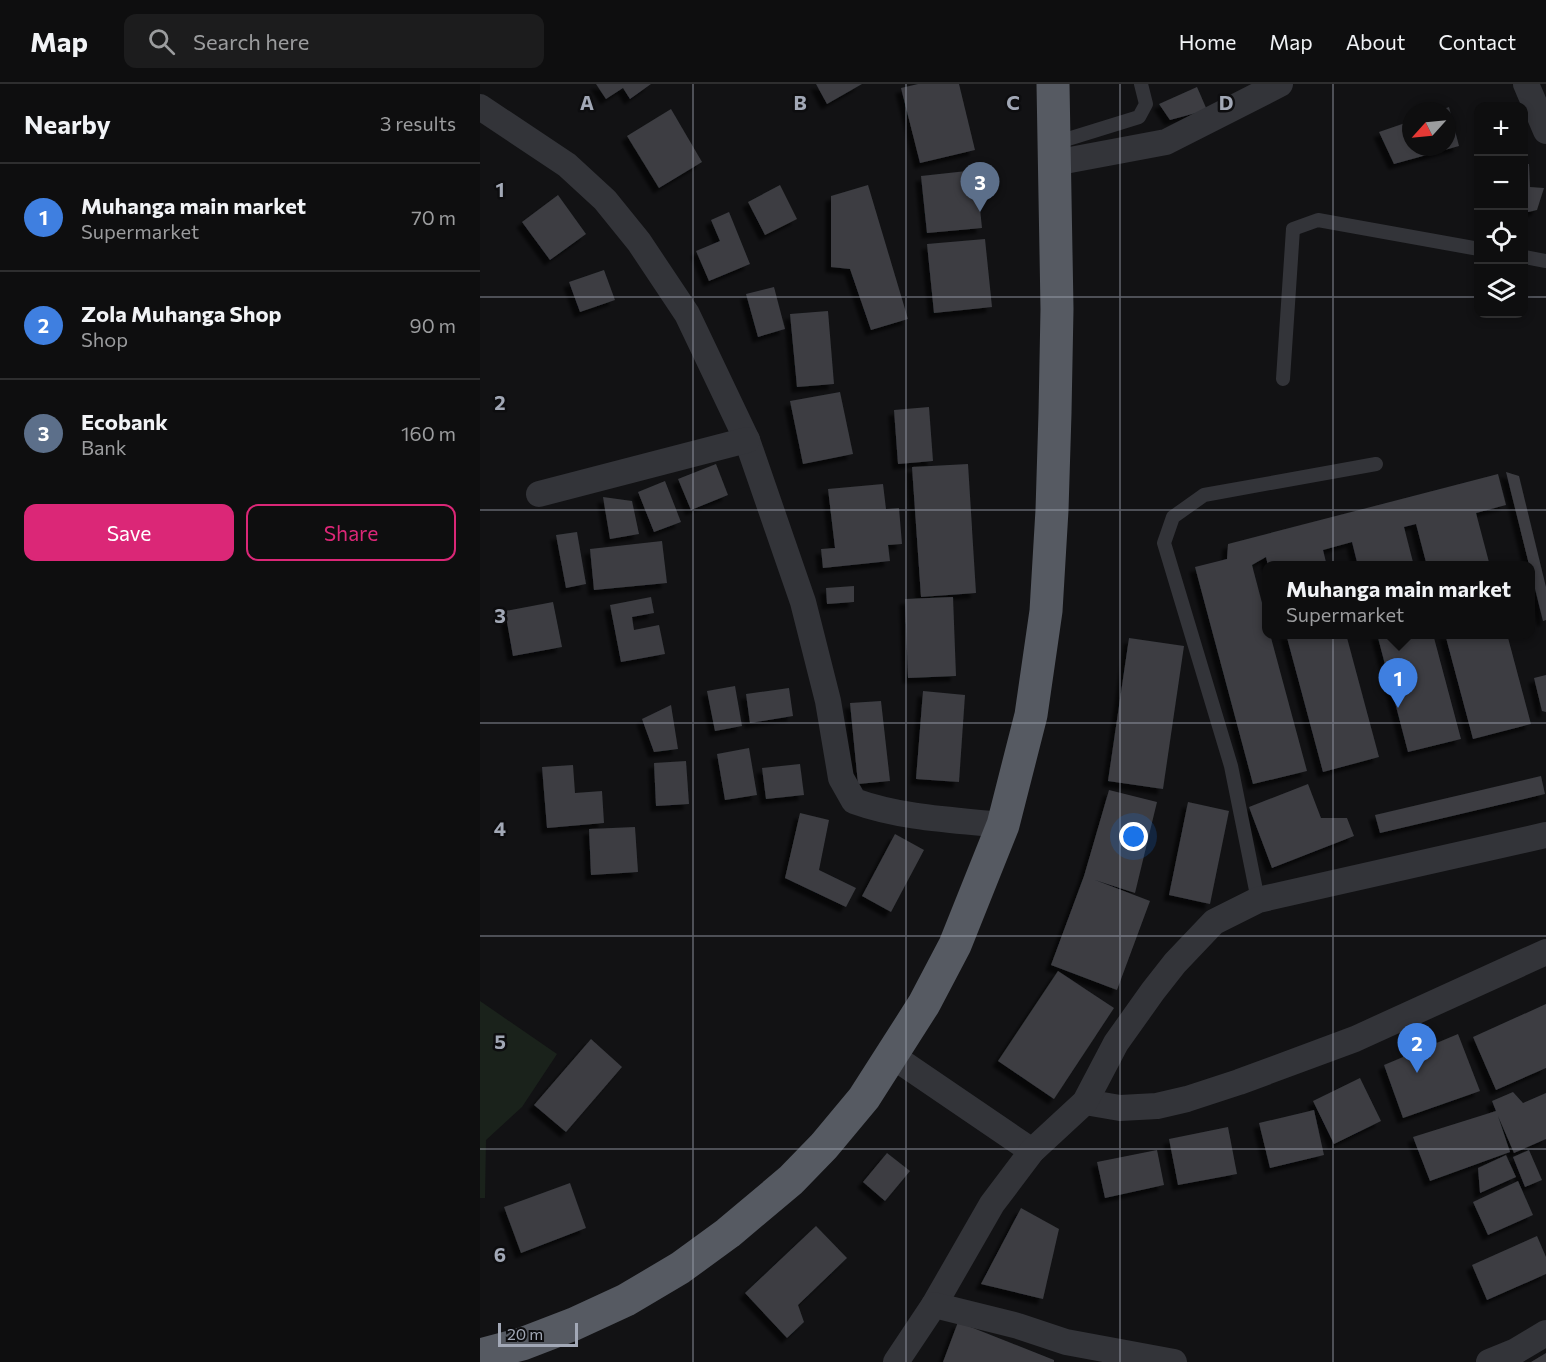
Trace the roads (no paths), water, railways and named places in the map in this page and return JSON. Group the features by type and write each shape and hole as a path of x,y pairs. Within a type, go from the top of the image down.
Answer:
{"highway":[{"path":"480,1355 522,1344 574,1324 626,1300 680,1268 728,1233 792,1180 864,1098 924,1004 955,945 1003,825 1031,715 1046,611 1055,413 1053,84"}],"street":[{"path":"1054,153 1166,142 1280,84"},
{"path":"1526,84 1546,131"},
{"path":"480,107 567,165 604,200 639,242 687,314 747,440 803,602 828,701 841,778 854,801 877,809 1003,825"},
{"path":"539,494 747,440"},
{"path":"897,1362 934,1305 992,1204 1032,1151 1085,1102 1116,1043 1153,991 1175,963 1214,922 1258,900 1546,835"},
{"path":"1085,1102 1120,1108 1156,1106 1187,1099 1355,1039 1546,952"},
{"path":"891,1055 1032,1151"},
{"path":"934,1305 1018,1326 1065,1352 1174,1362"},
{"path":"1489,1362 1516,1351 1546,1333"}],"lane":[{"path":"1054,153 1139,117 1146,104 1141,84"},
{"path":"1283,379 1293,229 1318,220 1474,248"},
{"path":"1528,258 1546,261"},
{"path":"1258,900 1231,765 1164,543 1173,517 1204,495 1376,464"}],"place":[{"name":"Ecobank","path":"980,212"},
{"name":"Muhanga main market","path":"1398,708"},
{"name":"Zola Muhanga Shop","path":"1417,1073"}]}
